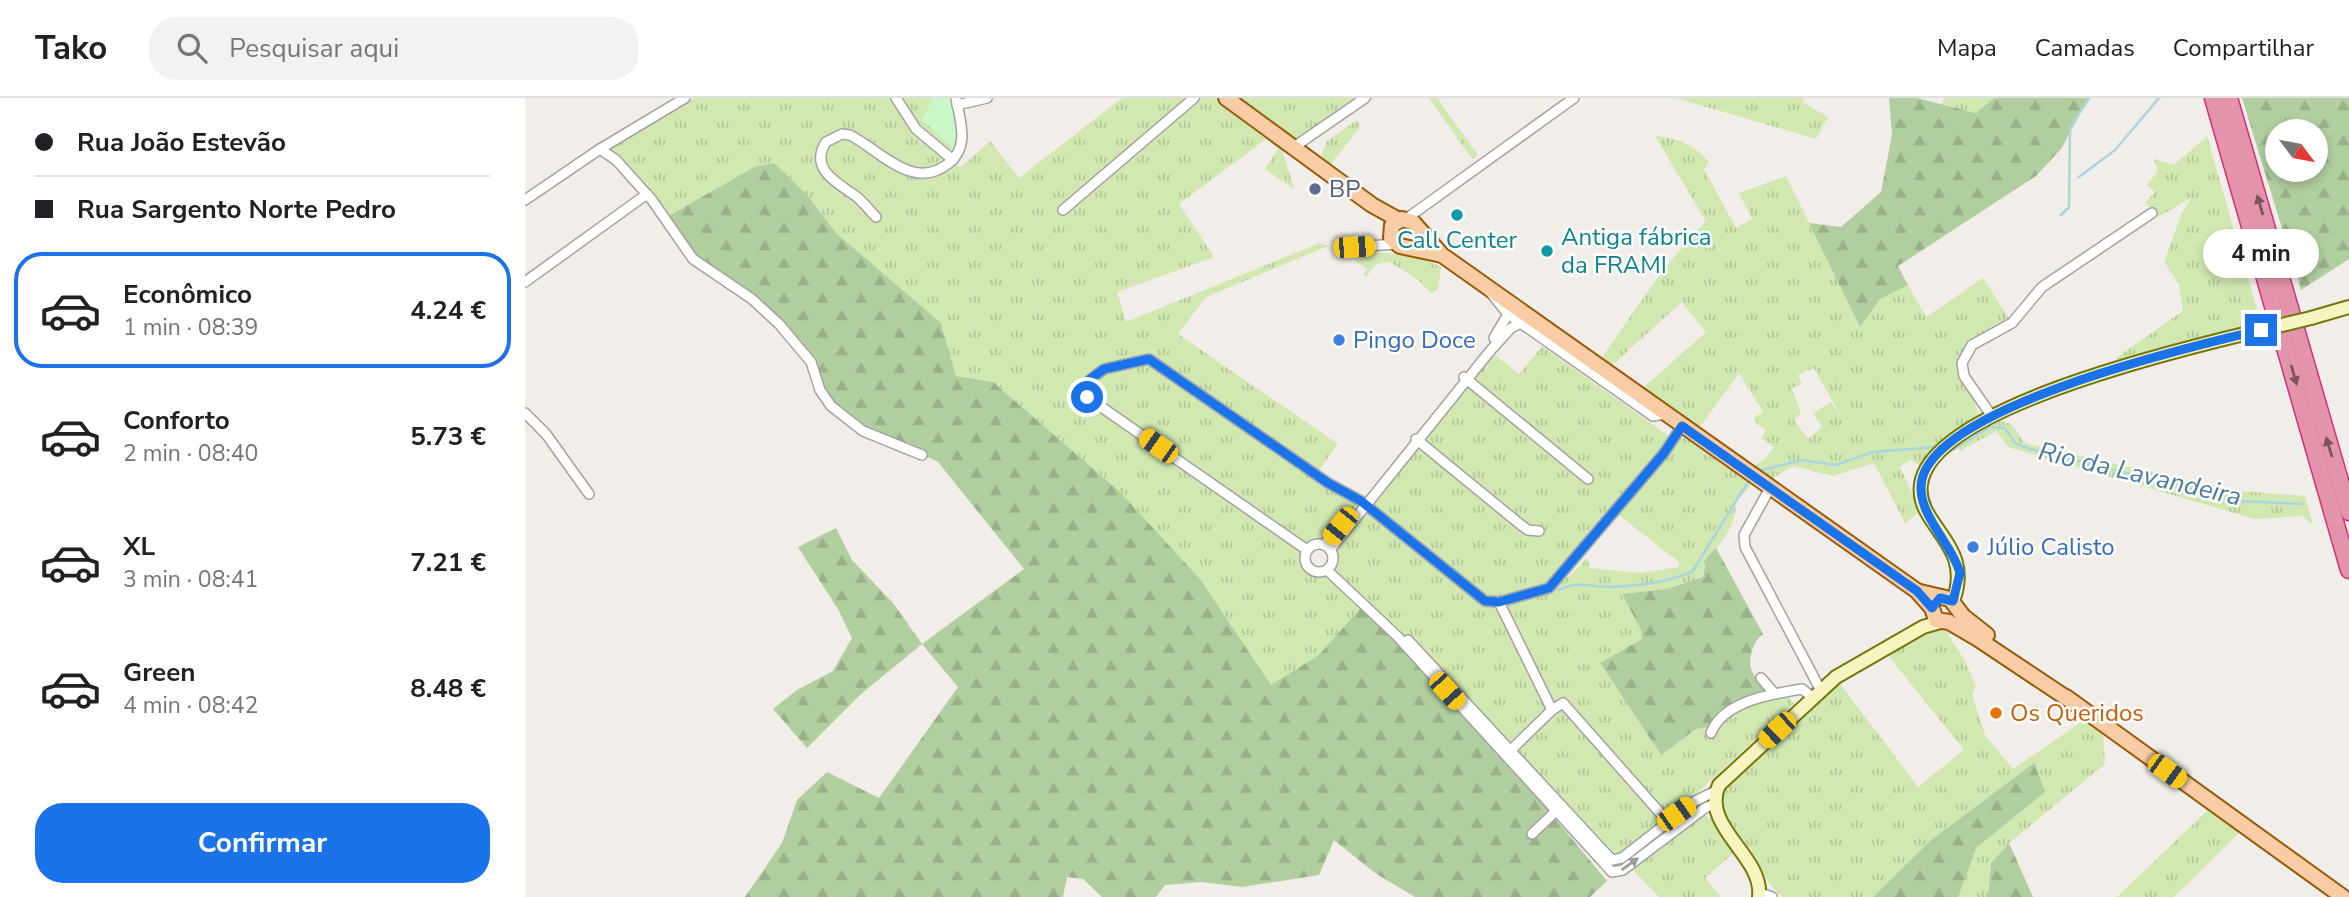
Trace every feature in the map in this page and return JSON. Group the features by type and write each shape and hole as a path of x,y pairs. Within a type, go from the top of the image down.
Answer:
{"highway":[{"path":"2213,98 2349,570"},
{"path":"2229,98 2349,512"}],"main road":[{"path":"1233,100 1402,231 1442,255 2001,650 2343,897"},
{"path":"1402,231 1442,255"}],"street":[{"path":"525,200 600,149 685,98"},
{"path":"896,98 916,129 953,160"},
{"path":"876,217 855,196 834,182 824,170 820,158 825,142 842,134 850,135 895,164 921,175 937,173 953,160 962,144 963,134 957,101 987,98"},
{"path":"1063,210 1194,98"},
{"path":"1294,148 1365,98"},
{"path":"1354,247 1378,245 1402,231 1423,208 1574,98"},
{"path":"600,149 616,160 647,194 693,259 753,299 779,324 811,362 820,390 831,406 863,431 922,455"},
{"path":"525,282 647,194"},
{"path":"1991,415 1964,376 1962,363 1972,345 2012,323 2042,287 2153,213"},
{"path":"1486,287 1497,304 1508,314 1653,416 1665,414"},
{"path":"1508,314 1501,329 1465,378 1327,547 1329,568 1397,636 1612,872 1623,870 1715,798 1723,779 1816,693 1844,672 1923,627 1943,609 1959,584 1958,567 1923,502 1921,484 1926,471 1947,447 1991,415 2136,361 2349,307"},
{"path":"1465,378 1511,328 1521,323"},
{"path":"1307,550 1087,397 1089,380 1104,369 1149,359 1328,483 1363,503 1485,601 1499,602 1549,588 1682,426"},
{"path":"1465,378 1588,479"},
{"path":"525,413 546,434 590,494"},
{"path":"1415,439 1521,525 1528,530 1539,531"},
{"path":"1770,488 1744,535 1745,547 1816,693"},
{"path":"1327,547 1314,545 1307,550 1304,560 1308,568 1317,572 1329,568"},
{"path":"1329,568 1420,651 1612,860 1622,858 1701,797 1715,798"},
{"path":"1499,602 1552,710"},
{"path":"1761,678 1774,693"},
{"path":"1711,733 1717,721 1758,698 1802,689 1816,693"},
{"path":"1511,750 1552,710 1563,703 1674,831"},
{"path":"1715,798 1754,871 1764,896"},
{"path":"1532,834 1555,812"},
{"path":"1650,834 1658,844"}],"green space":[{"path":"695,98 950,98 953,160 960,168 990,141 1019,178 1122,98 1214,98 1281,146 1294,189 1265,169 1278,149 1266,139 1179,204 1214,257 1117,292 1126,322 1320,243 1328,246 1206,297 1178,334 1338,444 1316,474 1361,501 1324,545 1314,545 1307,550 1305,562 1310,569 1321,572 1331,566 1330,550 1490,351 1519,374 1542,346 1673,439 1688,438 1752,484 1735,503 1731,525 1723,540 1707,557 1703,577 1667,589 1622,594 1641,630 1642,639 1600,663 1661,755 1704,724 1752,699 1786,691 1794,704 1695,795 1619,855 1611,851 1526,759 1504,743 1367,600 1319,656 1271,685 1200,579 1119,491 993,382 956,376 941,323 836,233 808,196 754,167 665,218 600,149","holes":["1615,512 1679,562 1679,567 1640,573 1590,568 1587,558 1569,577 1561,577"]},
{"path":"933,98 953,98 959,138 953,154 948,153 952,147 922,120"},
{"path":"1237,98 1374,98 1303,148"},
{"path":"1429,98 1437,98 1478,155 1472,159"},
{"path":"1676,98 1804,98 1802,102 1828,117 1816,139"},
{"path":"1889,98 1917,98 1976,113 1994,98 2089,98 2061,149 2036,176 1898,266 1908,285 1880,299 1860,327 1809,223 1841,227 1881,192 1892,135"},
{"path":"1944,98 1994,98 1977,113 1942,104"},
{"path":"2242,98 2349,98 2349,259 2301,290 2268,182 2328,182 2328,119 2265,119 2265,173"},
{"path":"1357,120 1361,126 1329,166 1320,159 1327,141"},
{"path":"1655,136 1685,143 1709,162 1704,169 1736,228 1752,219 1739,193 1786,176 1860,327 1880,299 1908,285 1926,317 1983,278 2012,323 1973,345 1962,363 1979,416 1939,447 1922,466 1910,460 1900,467 1920,511 1905,523 1874,463 1833,476 1793,466 1773,478 1754,466 1766,458 1774,447 1761,438 1766,430 1757,424 1754,418 1763,412 1739,373 1699,428 1642,389 1706,332 1682,302 1610,367 1600,360 1663,270 1706,221","holes":["1814,368 1843,420 1831,402 1813,413 1822,427 1808,439 1794,420 1801,413 1792,388 1802,384 1798,375"]},
{"path":"2207,136 2261,324 2157,348 2117,361 2116,358 2183,311 2179,284 2164,262 2181,215 2191,198 2158,217 2145,203 2155,192 2147,185 2158,171 2154,159 2174,165"},
{"path":"774,163 808,196 836,233 941,323 956,376 993,382 1119,491 1200,579 1271,685 1319,655 1364,604 1489,739 1607,881 1590,897 1415,897 1375,873 1334,840 1319,875 1242,887 1201,882 1165,885 1156,897 1102,897 1083,879 1067,877 1063,897 745,897 782,843 797,800 827,772 879,798 958,687 922,644 1024,569 938,462 845,418 820,390 811,362 752,299 693,259 665,218 754,167"},
{"path":"1346,246 1404,255 1441,267 1438,290 1431,293 1418,280 1390,262 1376,264 1366,277 1363,275 1367,269 1347,255 1343,259 1334,251"},
{"path":"2000,421 2011,424 2025,443 2241,491 2305,496 2313,524 2302,516 2255,519 2008,447 1996,431 1960,451 1956,446"},
{"path":"836,528 852,560 893,603 922,644 861,694 807,748 773,709 797,690 833,671 852,638 838,609 798,547"},
{"path":"1716,548 1763,634 1753,647 1750,665 1767,693 1714,726 1696,729 1661,755 1600,663 1642,639 1641,630 1622,594 1667,589 1703,577 1707,557"},
{"path":"1937,628 1946,631 1965,661 1976,687 1972,694 1985,735 2013,769 2084,720 2103,733 2105,764 2007,845 1991,863 1988,897 1958,897 1957,894 1976,848 2045,792 2033,764 1931,840 1873,897 1782,897 1773,888 1723,813 1722,789 1838,681 1918,787 1964,750 1887,654 1917,635"},
{"path":"2034,763 2045,792 1976,848 1958,897 1873,897 1931,840"},
{"path":"2209,809 2241,831 2174,897 2117,897"},
{"path":"1703,814 1711,819 1735,852 1705,878 1721,897 1659,897 1633,870"},
{"path":"2009,843 2033,897 1988,897 1991,863"}],"waterway":[{"path":"2061,215 2069,207 2070,128 2089,98"},
{"path":"2079,177 2115,150 2159,98"},
{"name":"Rio da Lavandeira","path":"1951,451 1990,427 2005,428 2015,443 2030,449 2238,501 2302,504"},
{"name":"Rio da Lavandeira","path":"1759,471 1801,460 1836,465 1872,452 1936,447"},
{"name":"Rio da Lavandeira","path":"1558,590 1579,585 1611,587 1642,584 1692,572 1748,482"}],"place":[{"name":"BP","path":"1315,189"},
{"name":"Call Center","path":"1457,215"},
{"name":"Antiga fábrica da FRAMI","path":"1547,251"},
{"name":"Pingo Doce","path":"1339,340"},
{"name":"Júlio Calisto","path":"1973,547"},
{"name":"Os Queridos","path":"1996,713"}],"route":[{"path":"1087,397 1089,380 1104,369 1149,359 1328,483 1361,501 1485,601 1499,602 1549,588 1664,453 1682,426 1917,591 1932,608 1940,598 1953,601 1960,573 1923,502 1920,489 1922,477 1931,464 1957,438 1991,415 2118,368 2261,330"}]}
